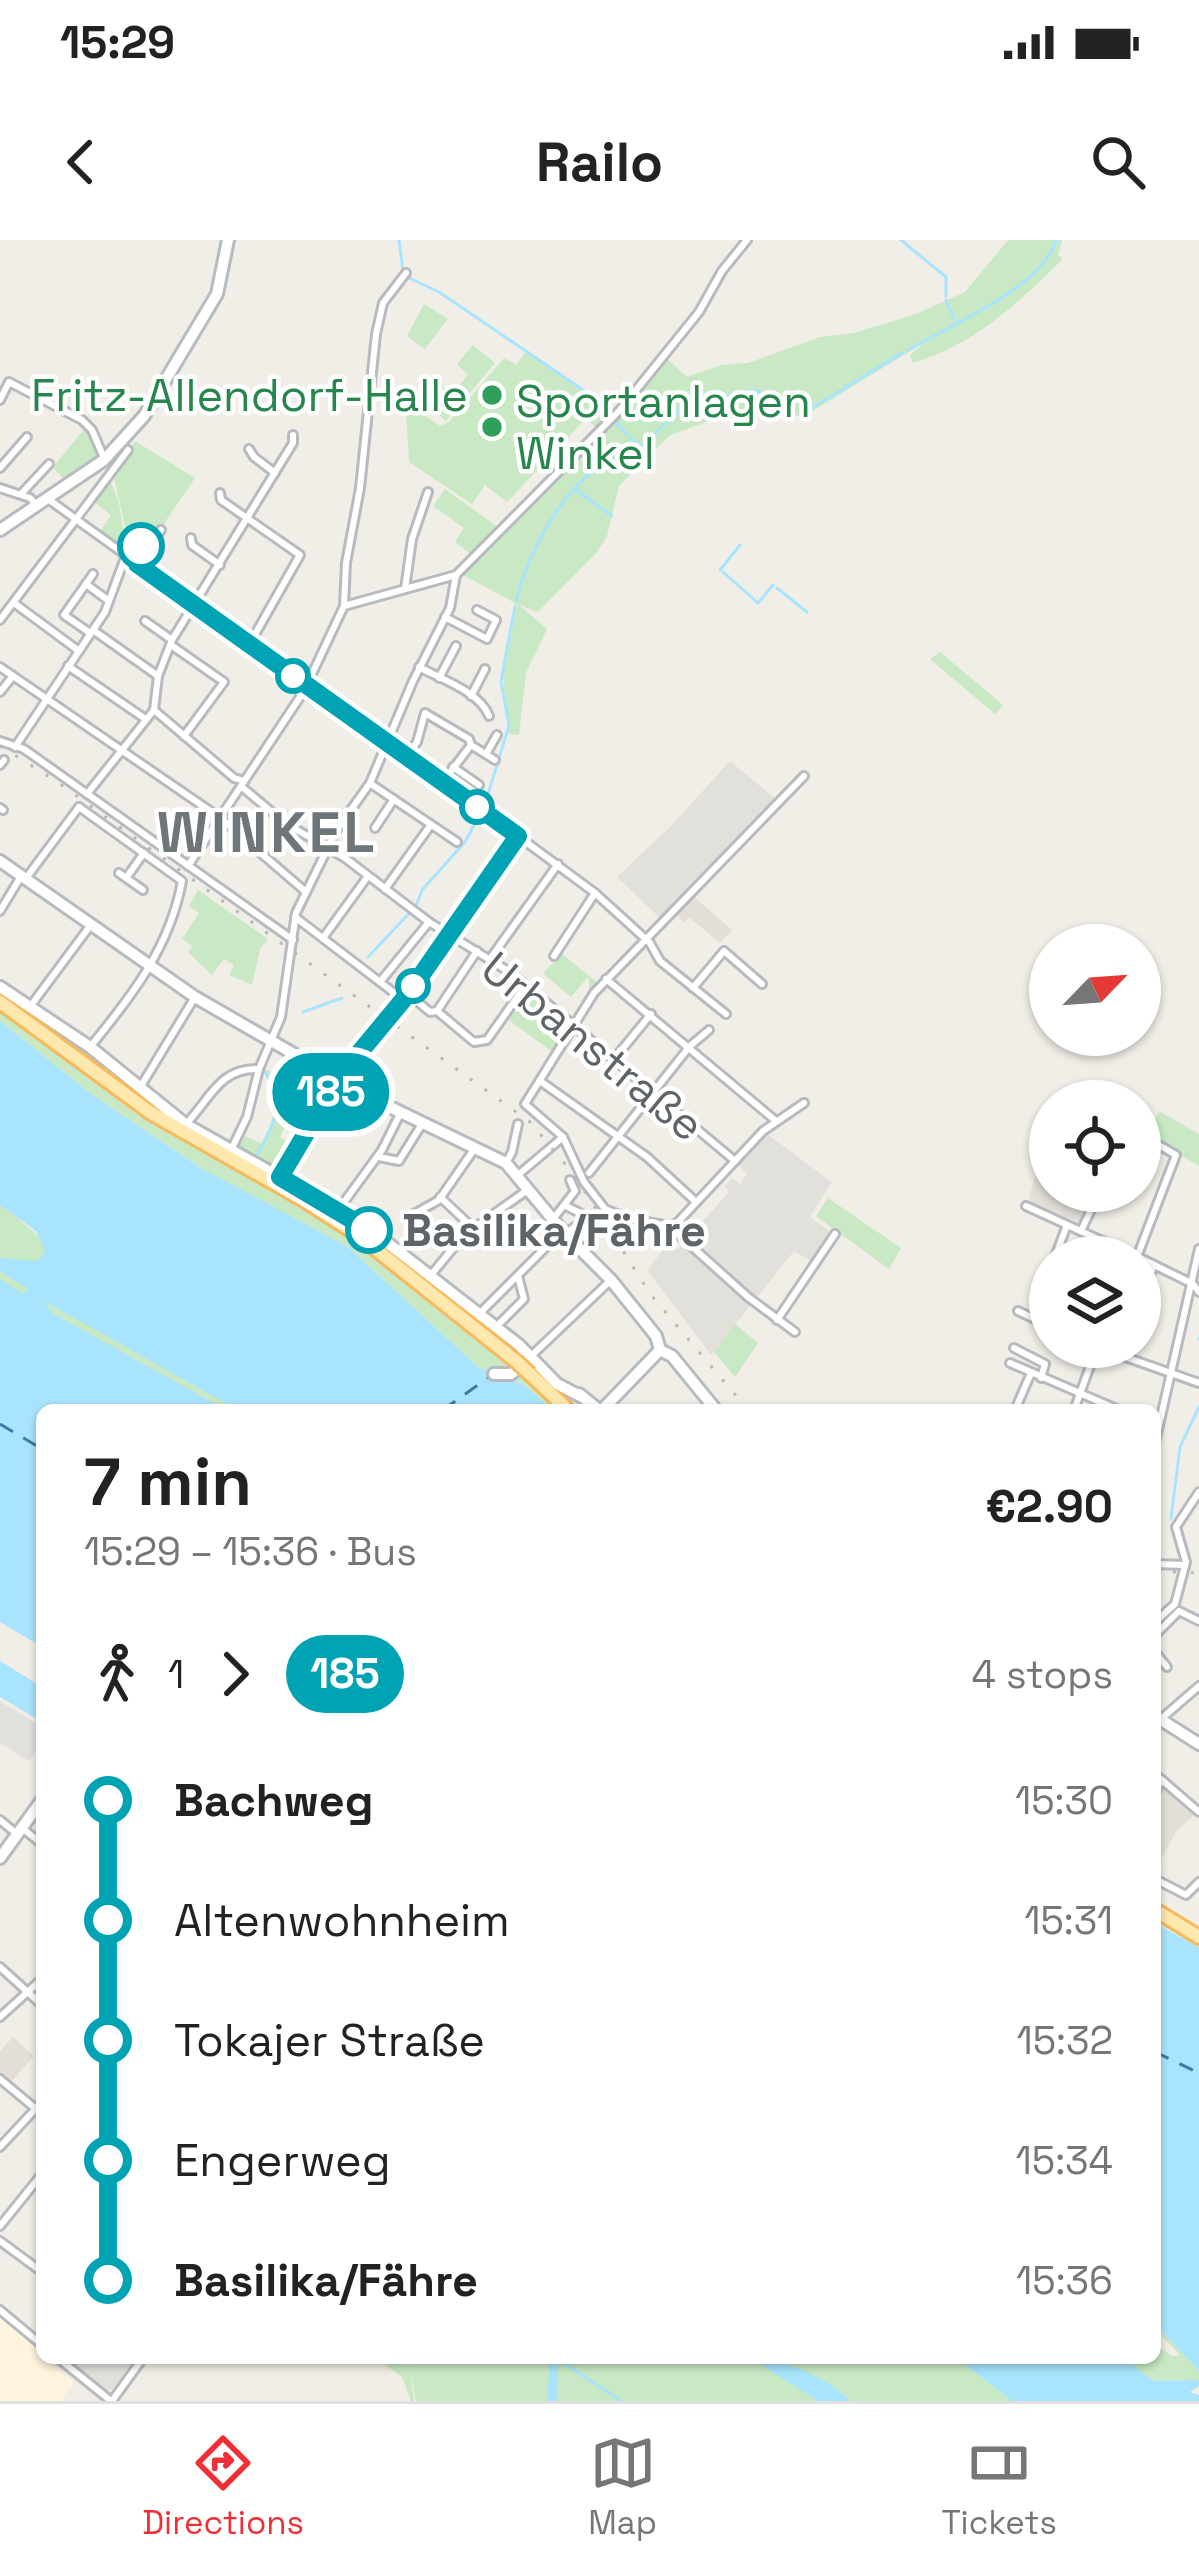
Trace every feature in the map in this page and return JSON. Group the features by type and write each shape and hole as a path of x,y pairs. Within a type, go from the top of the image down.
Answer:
{"main road":[{"path":"0,1002 133,1096 342,1224 516,1361 562,1404"},
{"path":"1161,1914 1199,1936"}],"street":[{"path":"0,530 104,460 147,412 217,294 228,240"},
{"path":"344,606 456,574 620,410 699,312 722,271 747,240"},
{"path":"188,866 307,686 344,606 376,334 383,303 406,273"},
{"path":"0,400 9,382 82,419 90,426 104,460"},
{"path":"87,794 154,710 158,676 172,642 293,442 292,435"},
{"path":"0,468 27,437"},
{"path":"249,449 275,473"},
{"path":"0,620 128,450"},
{"path":"21,494 49,464"},
{"path":"0,488 42,501 75,519 390,742 595,893 646,939 660,961 726,1014"},
{"path":"405,589 412,539 428,492"},
{"path":"220,493 221,500 299,555 249,645"},
{"path":"137,564 161,530"},
{"path":"191,538 193,545 220,565"},
{"path":"15,746 110,602 124,554 137,541 146,552"},
{"path":"93,574 64,615 158,676"},
{"path":"231,1150 247,1118 259,1069 284,1009 295,917 327,848 370,784 390,742 419,667 446,616 456,574"},
{"path":"86,584 110,602"},
{"path":"13,603 79,651"},
{"path":"446,616 487,639 496,620 477,610"},
{"path":"145,621 224,682 184,736"},
{"path":"439,678 456,646"},
{"path":"68,666 145,719"},
{"path":"0,667 219,817 306,892"},
{"path":"419,667 487,706 490,716"},
{"path":"471,696 485,669"},
{"path":"0,692 13,676"},
{"path":"406,757 432,703"},
{"path":"154,710 241,786"},
{"path":"425,713 495,760"},
{"path":"486,754 496,735"},
{"path":"0,741 87,794 293,940"},
{"path":"442,783 471,745"},
{"path":"452,766 479,785"},
{"path":"795,1332 668,1226 609,1212 563,1137 525,1104 606,979 804,776"},
{"path":"370,784 457,842"},
{"name":"Urbanstraße","path":"241,786 285,824 490,958 735,1161"},
{"path":"375,828 394,800"},
{"path":"0,910 79,808 183,883 150,968 79,1060"},
{"path":"385,889 430,826"},
{"path":"280,1177 338,1078 408,994 518,836"},
{"path":"143,890 123,875 144,854"},
{"path":"0,861 195,997 338,1078 506,1163 563,1232 611,1280 656,1336 660,1350 672,1356 711,1404"},
{"path":"490,958 558,865"},
{"path":"322,938 368,876"},
{"path":"554,956 595,893"},
{"path":"295,917 398,996"},
{"path":"380,982 429,922"},
{"path":"32,1004 90,926"},
{"path":"437,1011 477,951"},
{"path":"693,988 724,951 762,984"},
{"path":"606,979 776,1121"},
{"path":"0,986 90,1047 133,1096 338,1210 431,1275 531,1356 560,1387 592,1404"},
{"path":"412,997 482,1043 526,986"},
{"path":"133,1096 195,997"},
{"path":"614,1059 651,1014"},
{"path":"585,1175 690,1046 709,1030"},
{"path":"315,1122 292,1113 316,1065"},
{"path":"185,1124 222,1079 238,1069 259,1069"},
{"path":"541,1081 620,1136 696,1202"},
{"path":"668,1226 776,1121 805,1103"},
{"path":"338,1210 377,1156 401,1111"},
{"path":"377,1156 399,1161 423,1121"},
{"path":"506,1163 518,1124"},
{"path":"518,1175 563,1137"},
{"path":"414,1214 440,1197 476,1146"},
{"path":"1161,1146 1176,1155 1161,1195"},
{"path":"566,1207 564,1203 575,1192 570,1180"},
{"path":"431,1275 473,1228 511,1205 528,1188"},
{"path":"440,1197 473,1228"},
{"path":"1025,1206 1092,1236"},
{"path":"553,1219 566,1207"},
{"path":"479,1314 563,1232 590,1216 566,1207"},
{"path":"1081,1231 1090,1212"},
{"path":"1063,1236 1067,1225"},
{"path":"777,1320 835,1234"},
{"path":"1161,1410 1199,1249"},
{"path":"1161,1268 1193,1284 1199,1292"},
{"path":"496,1328 524,1299 518,1276"},
{"path":"494,1374 511,1374 611,1280"},
{"path":"1018,1311 1029,1316"},
{"path":"1014,1348 1046,1364 1042,1378"},
{"path":"606,1404 660,1350"},
{"path":"1010,1363 1104,1404"},
{"path":"1077,1404 1090,1368"},
{"path":"1150,1368 1199,1383"},
{"path":"1018,1404 1031,1372"},
{"path":"1161,1628 1176,1609 1185,1565 1186,1550 1176,1527 1198,1495"},
{"path":"1161,1564 1185,1565"},
{"path":"1161,1616 1176,1609 1198,1618"},
{"path":"1161,1660 1167,1667"},
{"path":"1161,1716 1199,1686"},
{"path":"1161,1720 1199,1744"},
{"path":"1161,1779 1199,1810"},
{"path":"0,1858 36,1808"},
{"path":"0,1820 36,1840"},
{"path":"1161,1882 1188,1895 1199,1882"},
{"path":"0,1967 36,1999"},
{"path":"0,2017 36,1982"},
{"path":"0,2079 36,2104"},
{"path":"0,2147 36,2109"},
{"path":"0,2226 36,2181"},
{"path":"0,2241 36,2264"},
{"path":"0,2310 36,2340"},
{"path":"65,2364 111,2401 139,2364"}],"shaded area":[{"path":"730,761 777,800 662,920 617,877"},
{"path":"692,895 732,930 720,943 689,917 684,922 674,914"},
{"path":"763,1131 832,1182 810,1217 833,1234 813,1262 794,1251 711,1355 647,1270 669,1243 678,1249 729,1192 725,1186 732,1178 740,1184 747,1174 735,1161"},
{"path":"1052,1212 1087,1212 1082,1224"},
{"path":"0,1701 36,1723 36,1753 29,1761 0,1743"},
{"path":"1163,1783 1197,1813 1177,1830 1161,1859"},
{"path":"13,2037 34,2056 10,2083 0,2073 0,2051"},
{"path":"0,2315 36,2345 36,2364 50,2364 74,2382 61,2401 0,2401"},
{"path":"72,2364 132,2364 112,2390"}],"green space":[{"path":"1008,240 1062,240 1058,255 1063,259 1011,307 956,345 913,363 910,355 925,342 806,415 711,420 669,436 619,486 607,536 597,552 538,612 519,605 547,629 526,673 519,735 509,734 503,676 517,604 461,574 665,357 687,377 916,314 965,292"},
{"path":"424,304 448,319 425,349 407,336"},
{"path":"473,345 495,363 446,421 424,403 440,384 452,393 468,375 457,364"},
{"name":"Sportanlagen Winkel","path":"526,352 613,412 597,428 586,418 507,502 485,485 472,504 409,462 406,411 416,409 440,426 449,422 504,358 516,365"},
{"path":"87,426 101,457 66,482 53,467"},
{"path":"135,441 195,478 159,531 133,540 127,535 113,473"},
{"path":"109,477 119,503 122,547 100,532 111,515 92,500"},
{"path":"445,489 498,527 472,555 455,542 464,528 433,506"},
{"path":"940,652 1003,705 995,714 930,659"},
{"path":"198,890 268,939 260,949 252,985 229,975 234,965 224,959 212,975 188,952 192,946 182,939 199,913 189,906"},
{"path":"562,954 598,983 590,991 588,977 571,997 543,973"},
{"path":"527,991 568,1024 554,1053 506,1018 512,1010 516,1012"},
{"path":"0,1007 137,1109 310,1209 372,1251 554,1404 545,1404 524,1385 479,1368 348,1247 215,1177 91,1094 0,1021"},
{"path":"264,1069 290,1079 284,1112 290,1115 280,1137 293,1146 277,1171 235,1146 240,1134 262,1144 271,1123 275,1099"},
{"path":"1161,1112 1199,1134 1199,1166 1161,1144"},
{"path":"828,1198 901,1248 889,1269 816,1216"},
{"path":"0,1203 234,1404 214,1404 0,1284"},
{"path":"735,1324 758,1343 735,1377 714,1352"},
{"path":"1161,2330 1199,2371 1199,2380 1153,2381 1132,2364 1161,2364 1161,2348 1172,2356 1180,2355"},
{"path":"384,2364 964,2364 1012,2401 416,2401 410,2369 411,2401 402,2377"}],"water":[{"path":"0,1021 91,1094 201,1168 348,1247 479,1368 524,1385 545,1404 227,1404 44,1301 52,1313 215,1404 36,1404 36,1643 0,1622 0,1279 23,1294 28,1289 0,1271 0,1258 38,1261 45,1251 36,1231 0,1205"},
{"path":"0,1661 36,1683 36,1718 0,1697"},
{"path":"1161,1926 1199,1947 1199,2371 1161,2330"},
{"path":"759,2364 803,2370 850,2401 818,2401"},
{"path":"964,2364 1132,2364 1153,2381 1199,2380 1190,2392 1199,2395 1199,2401 1012,2401"}],"waterway":[{"path":"399,240 403,271"},
{"path":"901,240 946,277 946,296"},
{"path":"908,350 1015,289 1048,257 1056,240"},
{"path":"407,277 439,292 614,411"},
{"path":"946,300 955,321"},
{"path":"616,418 640,447 687,404 753,390 815,406 902,353"},
{"path":"516,601 534,550 563,502 587,476 637,450"},
{"path":"575,489 612,516"},
{"path":"720,570 740,545"},
{"path":"723,572 758,603 773,585"},
{"path":"777,588 807,612"},
{"path":"368,957 416,906 422,890 465,842 484,807 509,726 501,681 515,606"},
{"path":"303,1012 342,998"},
{"path":"255,1158 273,1124 277,1104 263,1069"},
{"path":"1171,1518 1180,1447 1199,1407"},
{"path":"552,2401 554,2364"},
{"path":"565,2364 621,2401"}],"ferry route":[{"path":"451,1404 492,1375"},
{"path":"0,1424 36,1445"},
{"path":"1161,2055 1199,2073"}],"railway":[{"path":"0,746 53,779 530,1122 575,1176 651,1295 743,1404"},
{"path":"1161,1571 1199,1573"}],"bus line":[{"name":"185","path":"141,546 146,552 137,564 518,836 408,994 340,1076 280,1177 369,1230"}],"place":[{"name":"Fritz-Allendorf-Halle","path":"492,395"},
{"name":"Sportanlagen Winkel","path":"492,427"},
{"name":"Basilika/Fähre","path":"369,1230"}],"district":[{"name":"WINKEL","path":"267,832"}]}
